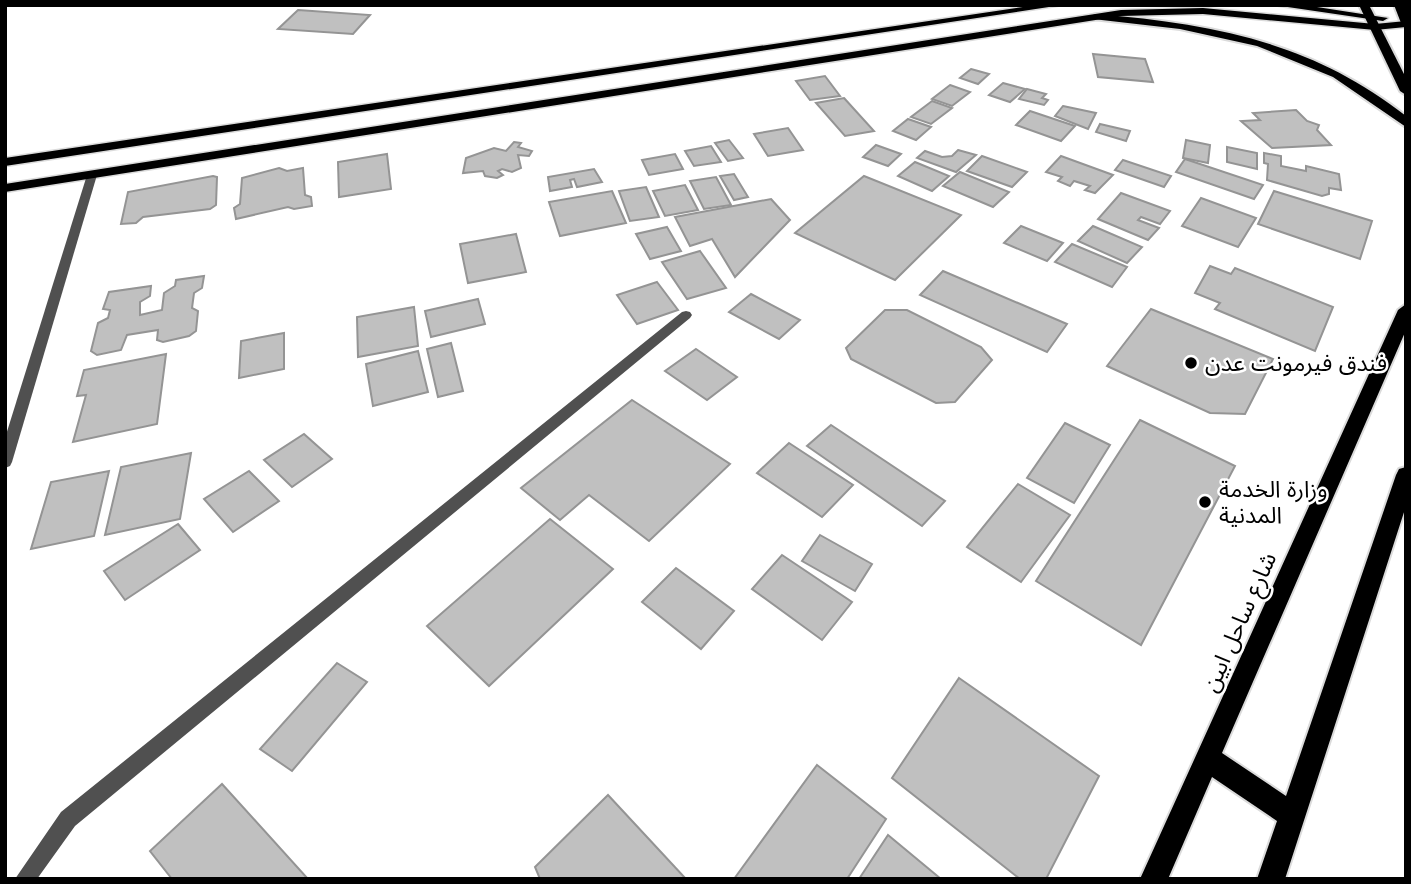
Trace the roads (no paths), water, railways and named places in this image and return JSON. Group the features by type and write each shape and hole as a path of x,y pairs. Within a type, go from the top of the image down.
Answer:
{"highway":[{"path":"1399,5 1406,23"},
{"path":"1365,10 1406,91"},
{"path":"1097,17 1199,28 1299,57 1358,84 1406,123"},
{"name":"شارع ساحل ابين","path":"1154,879 1406,310"},
{"path":"1271,879 1406,475"},
{"path":"1207,758 1292,816"}],"main road":[{"path":"5,162 1057,5"},
{"path":"1279,5 1365,10 1406,23"},
{"path":"5,188 1147,11 1203,11 1375,27 1406,23"}],"street":[{"path":"5,462 11,422 92,174"},
{"path":"25,879 68,819 686,315"}],"place":[{"name":"فندق فيرمونت عدن","path":"1191,363"},
{"name":"وزارة الخدمة المدنية","path":"1205,502"}]}
